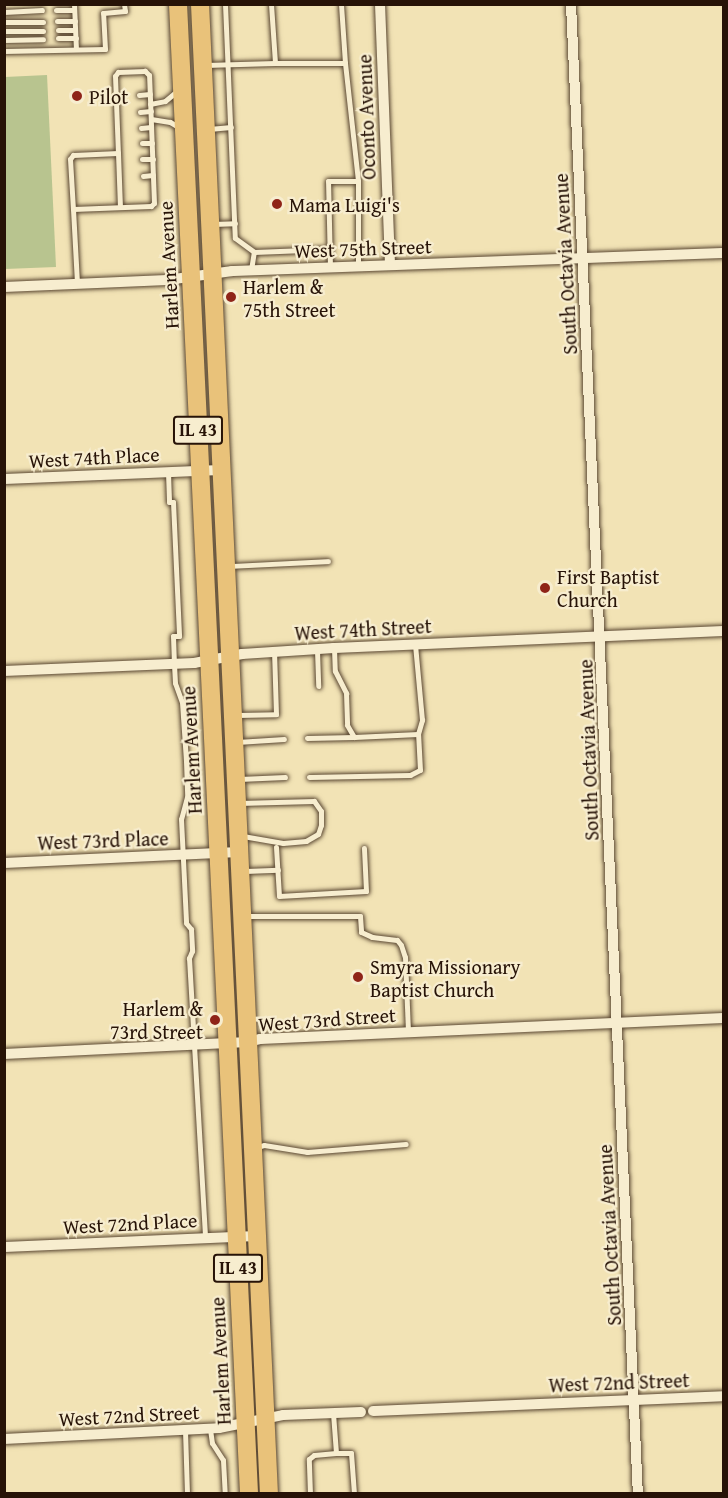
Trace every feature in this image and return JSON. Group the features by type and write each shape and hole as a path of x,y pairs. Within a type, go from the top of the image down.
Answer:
{"main road":[{"name":"Harlem Avenue","path":"178,4 249,1494"},
{"name":"IL 43","path":"200,4 269,1494"}],"street":[{"name":"Oconto Avenue","path":"380,4 390,265"},
{"name":"South Octavia Avenue","path":"571,4 638,1494"},
{"name":"West 75th Street","path":"4,287 191,277 251,270 723,253"},
{"name":"West 74th Place","path":"4,479 221,470"},
{"name":"West 74th Street","path":"4,671 174,664 230,656 334,648 723,631"},
{"name":"West 73rd Place","path":"4,863 218,854 239,844"},
{"name":"West 73rd Street","path":"4,1054 248,1042 260,1039 723,1018"},
{"name":"West 72nd Place","path":"4,1247 257,1236"},
{"name":"West 72nd Street","path":"373,1411 723,1396"},
{"name":"West 72nd Street","path":"4,1439 210,1429 283,1415 361,1412"}],"lane":[{"path":"4,51 105,49 103,13 124,11 124,4"},
{"path":"225,4 236,238 254,252 330,249"},
{"path":"272,4 275,63"},
{"path":"341,4 358,181 358,266"},
{"path":"56,10 74,7 76,49"},
{"path":"4,12 42,10"},
{"path":"57,21 75,21"},
{"path":"4,22 43,22"},
{"path":"58,30 75,30"},
{"path":"4,31 43,31"},
{"path":"58,38 76,38"},
{"path":"4,40 43,39"},
{"path":"202,64 345,63"},
{"path":"73,209 151,206 154,202 149,75 145,71 118,72 115,76 120,207"},
{"path":"150,104 165,101 182,86"},
{"path":"140,95 150,94"},
{"path":"116,96 125,95"},
{"path":"140,112 151,111"},
{"path":"116,113 125,113"},
{"path":"151,119 170,122 184,132"},
{"path":"141,128 151,127"},
{"path":"205,129 231,127"},
{"path":"117,129 126,128"},
{"path":"142,143 152,143"},
{"path":"118,144 127,144"},
{"path":"77,284 70,159 73,155 118,153"},
{"path":"142,159 153,159"},
{"path":"118,161 128,160"},
{"path":"143,176 153,175"},
{"path":"119,177 129,176"},
{"path":"330,267 328,181 358,181"},
{"path":"210,224 235,223"},
{"path":"251,270 254,252"},
{"path":"168,472 170,502 173,502 179,636 173,636 175,683 182,702 186,761 187,797 181,819 186,923 191,929 192,951 189,958 205,1238"},
{"path":"226,566 328,561"},
{"path":"309,777 410,775 420,770 418,734 422,720 415,645"},
{"path":"334,648 334,671 346,693 347,725 354,736"},
{"path":"317,650 318,686"},
{"path":"233,715 276,714 274,652"},
{"path":"307,738 418,734"},
{"path":"234,742 284,739"},
{"path":"236,779 285,777"},
{"path":"237,803 314,801 321,811 321,825 318,834 306,841 283,843 251,836 239,844"},
{"path":"276,847 279,896 366,891 364,848"},
{"path":"240,872 278,870"},
{"path":"242,916 360,916 361,932 372,937 397,940 402,945 405,957 408,1032"},
{"path":"253,1148 264,1145 307,1152 406,1144"},
{"path":"333,1413 336,1453"},
{"path":"210,1429 212,1443 223,1461 225,1494"},
{"path":"185,1430 186,1494"},
{"path":"310,1494 309,1459 314,1455 336,1453 351,1453 354,1494"}],"green space":[{"path":"47,75 56,267 5,269 5,77"}],"place":[{"name":"Pilot","path":"77,96"},
{"name":"Mama Luigi's","path":"277,204"},
{"name":"Harlem & 75th Street","path":"231,297"},
{"name":"First Baptist Church","path":"545,588"},
{"name":"Smyra Missionary Baptist Church","path":"358,977"},
{"name":"Harlem & 73rd Street","path":"215,1020"}]}
